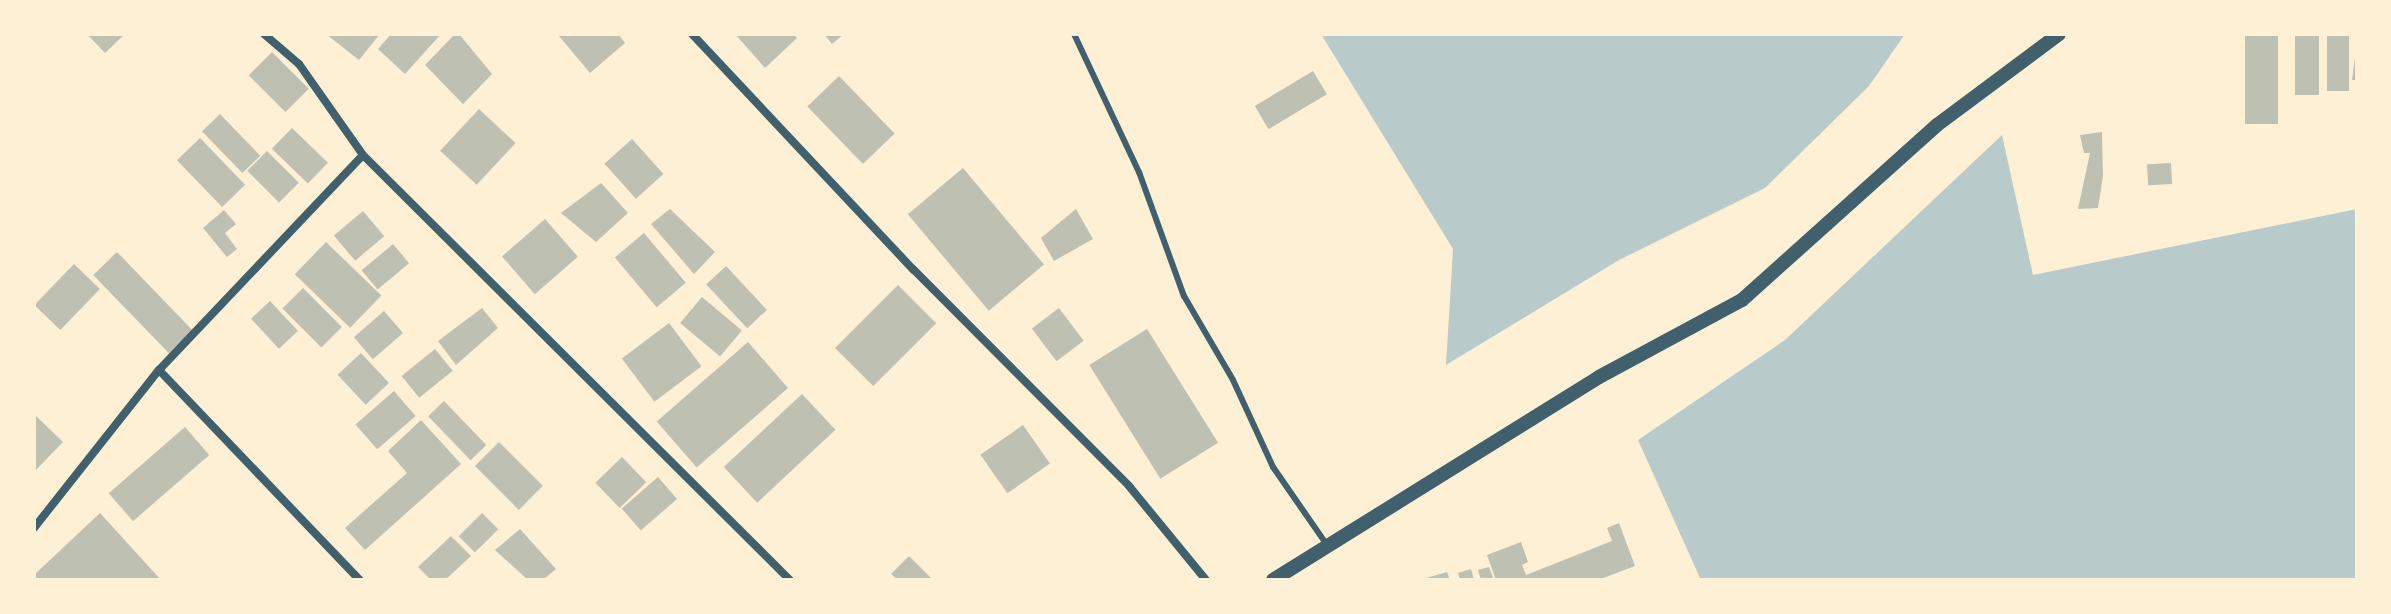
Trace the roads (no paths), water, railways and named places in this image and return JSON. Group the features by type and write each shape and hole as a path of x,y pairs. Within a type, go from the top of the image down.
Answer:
{"street":[{"path":"264,34 299,64 363,155 790,580"},
{"path":"692,34 913,269 1129,486 1206,580"},
{"path":"1273,580 1599,377 1742,300 1937,125 2059,34"},
{"path":"34,528 159,370 363,155"},
{"path":"159,370 360,580"}],"lane":[{"path":"1074,34 1139,172 1184,296 1233,380 1273,467 1327,546"}]}
